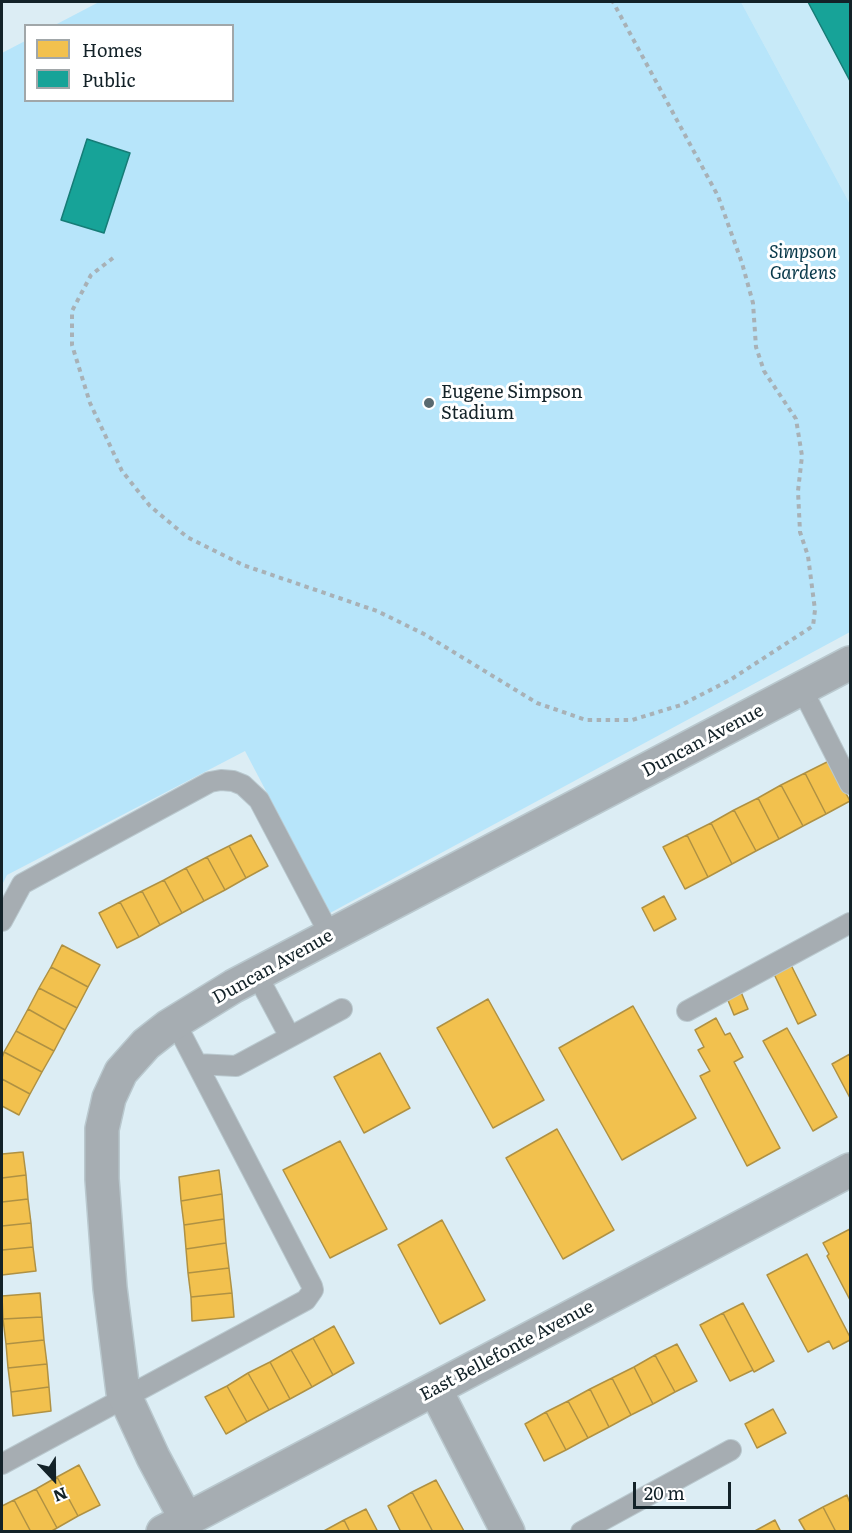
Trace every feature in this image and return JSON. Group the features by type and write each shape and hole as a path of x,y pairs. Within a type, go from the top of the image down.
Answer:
{"street":[{"name":"Duncan Avenue","path":"175,1525 153,1457 123,1392 110,1288 102,1179 102,1129 109,1098 121,1072 146,1044 175,1022 257,975 850,663"},
{"name":"East Bellefonte Avenue","path":"175,1525 850,1170"},
{"path":"435,1389 508,1532"}],"lane":[{"path":"802,689 850,784"},
{"path":"2,921 22,884 210,782 221,780 243,785 259,800 330,935"},
{"path":"687,1011 850,923"},
{"path":"257,975 290,1037"},
{"path":"197,1064 236,1066 342,1009"},
{"path":"2,1464 306,1300 313,1290 175,1022"},
{"path":"581,1532 731,1450"}],"path":[{"path":"113,258 91,275 72,311 72,345 90,403 122,471 150,506 187,537 243,565 377,611 424,634 537,703 586,720 632,720 691,700 730,680 813,626 815,610 808,556 800,532 798,491 802,456 796,419 764,371 756,347 753,303 742,263 718,196 613,2"}],"shaded area":[{"path":"741,2 850,2 850,204"}],"green space":[{"name":"Simpson Gardens","path":"99,2 741,2 850,204 850,632 330,913 245,751 7,875 2,885 2,53 24,42 24,102 234,102 234,24 57,24"}],"building: Homes":[{"path":"829,761 850,801 826,814 805,773"},
{"path":"805,773 826,814 803,826 781,785"},
{"path":"781,785 803,826 779,839 758,798"},
{"path":"758,798 779,839 756,851 734,810"},
{"path":"734,810 756,851 732,864 711,823"},
{"path":"711,823 732,864 708,877 687,835"},
{"path":"251,835 268,866 246,878 229,846"},
{"path":"687,835 708,877 685,889 663,847"},
{"path":"229,846 246,878 225,890 207,857"},
{"path":"207,857 225,890 204,901 186,868"},
{"path":"186,868 204,901 182,913 164,880"},
{"path":"164,880 182,913 160,925 142,891"},
{"path":"142,891 160,925 139,937 120,902"},
{"path":"664,896 676,919 654,931 642,908"},
{"path":"120,902 139,937 117,948 99,913"},
{"path":"62,945 100,965 88,987 51,967"},
{"path":"790,963 816,1015 798,1024 773,972"},
{"path":"51,967 88,987 77,1008 39,988"},
{"path":"39,988 77,1008 65,1030 28,1009"},
{"path":"741,992 748,1009 734,1015 727,998"},
{"path":"488,999 544,1100 493,1128 437,1028"},
{"path":"633,1006 696,1118 622,1160 559,1048"},
{"path":"28,1009 65,1030 54,1051 16,1031"},
{"path":"716,1018 725,1035 730,1033 743,1057 734,1062 780,1148 747,1166 700,1076 710,1071 698,1050 704,1047 695,1030"},
{"path":"787,1028 837,1117 813,1131 763,1041"},
{"path":"16,1031 54,1051 42,1072 4,1052"},
{"path":"4,1052 42,1072 30,1094 2,1079"},
{"path":"380,1053 410,1108 364,1133 334,1077"},
{"path":"850,1054 850,1098 832,1064"},
{"path":"2,1079 30,1094 19,1115 2,1106"},
{"path":"557,1129 614,1230 563,1259 506,1158"},
{"path":"340,1141 387,1229 330,1258 283,1170"},
{"path":"23,1152 26,1175 2,1178 2,1154"},
{"path":"219,1170 222,1194 181,1201 179,1177"},
{"path":"26,1175 28,1199 2,1202 2,1178"},
{"path":"222,1194 224,1219 184,1225 181,1201"},
{"path":"28,1199 31,1223 2,1226 2,1202"},
{"path":"224,1219 226,1243 186,1249 184,1225"},
{"path":"442,1220 485,1300 440,1324 398,1245"},
{"path":"31,1223 33,1247 2,1250 2,1226"},
{"path":"850,1229 850,1300 827,1256 829,1254 823,1243"},
{"path":"226,1243 229,1268 188,1273 186,1249"},
{"path":"33,1247 36,1271 2,1275 2,1250"},
{"path":"807,1254 850,1337 850,1340 833,1349 829,1341 808,1352 767,1275"},
{"path":"229,1268 232,1293 191,1297 188,1273"},
{"path":"40,1293 42,1317 3,1319 2,1296"},
{"path":"232,1293 234,1317 192,1321 191,1297"},
{"path":"743,1303 774,1361 754,1372 723,1313"},
{"path":"723,1313 753,1370 730,1381 700,1325"},
{"path":"42,1317 44,1340 6,1344 3,1319"},
{"path":"334,1326 354,1363 333,1375 313,1338"},
{"path":"313,1338 333,1375 312,1387 291,1350"},
{"path":"44,1340 47,1364 8,1368 6,1344"},
{"path":"677,1344 697,1381 675,1392 655,1355"},
{"path":"291,1350 312,1387 290,1399 270,1362"},
{"path":"655,1355 675,1392 653,1404 634,1367"},
{"path":"270,1362 290,1399 269,1410 248,1373"},
{"path":"47,1364 49,1387 11,1392 8,1368"},
{"path":"634,1367 653,1404 631,1415 612,1378"},
{"path":"248,1373 269,1410 247,1422 227,1386"},
{"path":"612,1378 631,1415 609,1427 590,1389"},
{"path":"227,1386 247,1422 226,1434 205,1397"},
{"path":"49,1387 51,1411 13,1416 11,1392"},
{"path":"590,1389 609,1427 588,1438 568,1401"},
{"path":"568,1401 588,1438 566,1450 546,1412"},
{"path":"773,1409 786,1433 757,1448 745,1424"},
{"path":"546,1412 566,1450 544,1461 525,1424"},
{"path":"79,1465 100,1505 78,1516 57,1477"},
{"path":"57,1477 78,1516 57,1528 36,1489"},
{"path":"436,1480 464,1531 433,1532 412,1492"},
{"path":"36,1489 57,1528 50,1532 31,1532 14,1500"},
{"path":"412,1492 433,1532 401,1532 388,1506"},
{"path":"847,1495 850,1503 850,1532 836,1532 823,1507"},
{"path":"14,1500 31,1532 3,1532 2,1506"},
{"path":"823,1507 836,1532 806,1532 799,1520"},
{"path":"366,1509 378,1532 350,1532 344,1520"},
{"path":"344,1520 350,1532 322,1532"},
{"path":"775,1520 781,1532 753,1532"}],"building: Public":[{"path":"808,2 850,2 850,81"},
{"path":"87,139 130,153 104,233 61,220"}],"place":[{"name":"Eugene Simpson Stadium","path":"429,403"}]}
